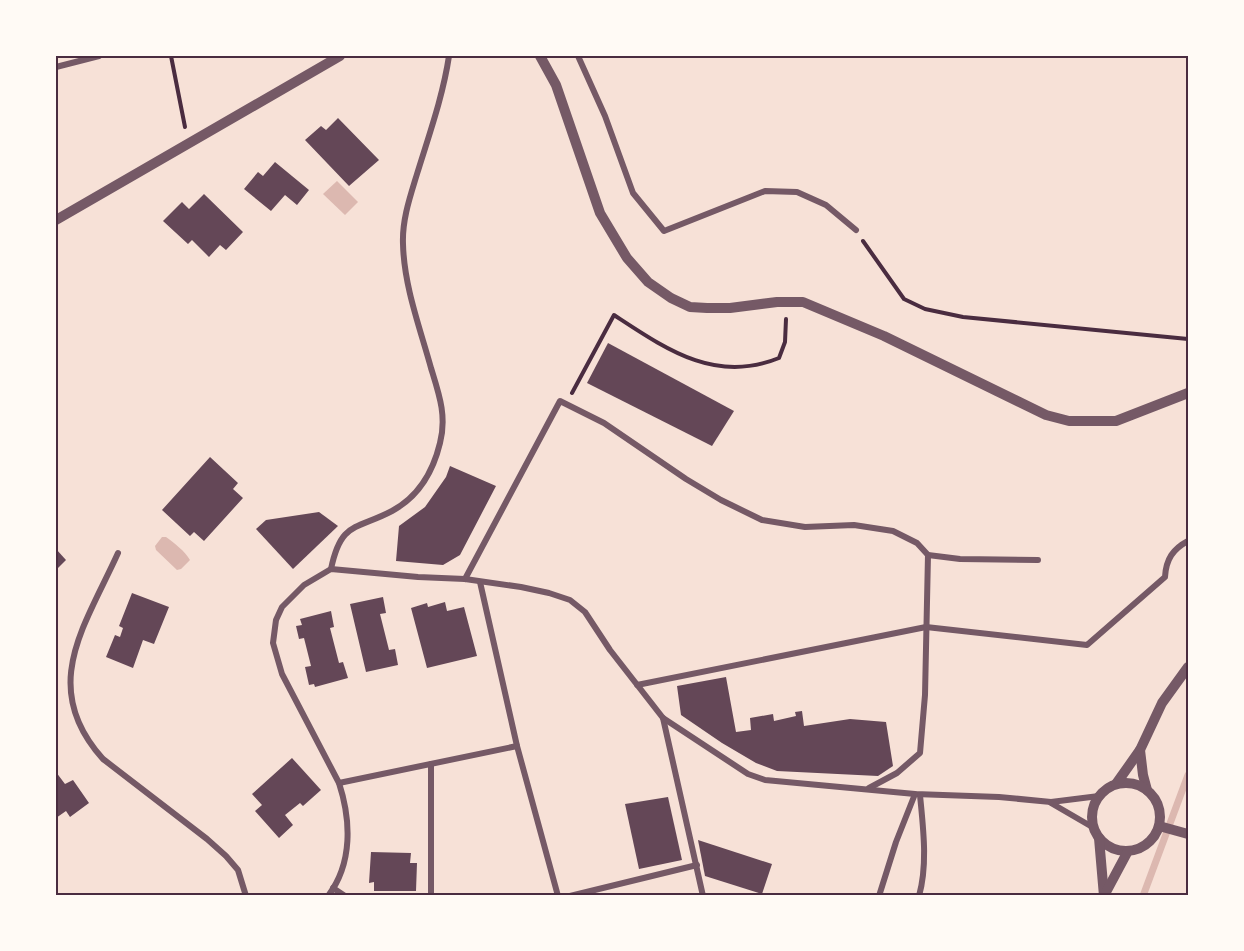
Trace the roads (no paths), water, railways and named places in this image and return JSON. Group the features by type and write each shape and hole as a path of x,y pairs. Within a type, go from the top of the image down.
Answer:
{"street":[{"path":"56,67 99,56"},
{"path":"56,220 340,56"},
{"path":"331,569 335,550 340,540 350,530 363,522 392,511 418,490 427,478 440,444 444,426 442,401 415,308 403,244 408,202 443,88 449,56"},
{"path":"540,56 556,85 600,213 627,258 648,282 671,298 690,307 707,308 803,302 884,336 1046,415 1069,421 1116,421 1188,393"},
{"path":"578,56 605,116 633,193 664,231 765,191 797,192 826,206 856,230"},
{"path":"465,579 563,403 604,423 703,490 762,520 805,527 854,525 893,531 917,543 928,555 960,559 1038,560"},
{"path":"637,685 926,627 1087,645 1164,577 1170,556 1178,546 1188,541"},
{"path":"118,553 75,649 69,689 80,727 90,745 103,759 226,856 238,870 246,896"},
{"path":"868,789 897,773 920,753 925,695 928,555"},
{"path":"328,896 343,869 347,854 344,797 339,783 282,674 273,643 276,620 282,607 304,585 331,569 465,579 530,589 570,600 585,612 663,718 748,774 765,780 918,794 999,797 1051,802 1099,796"},
{"path":"480,582 517,746 558,896"},
{"path":"1104,895 1093,811 1099,796 1116,784 1140,750 1162,703 1188,667"},
{"path":"663,718 703,896"},
{"path":"339,783 517,746"},
{"path":"1051,802 1096,833 1111,848 1128,851 1142,846 1153,837 1159,826 1160,813 1157,803 1147,790 1140,750"},
{"path":"431,764 431,896"},
{"path":"1116,784 1132,784 1147,790"},
{"path":"879,896 896,842 918,794"},
{"path":"918,794 923,826 923,882 919,896"},
{"path":"1159,826 1188,834"},
{"path":"1104,895 1128,851"},
{"path":"570,896 697,865"},
{"path":"333,888 345,896"}],"waterway":[{"path":"1143,896 1188,775"}]}
